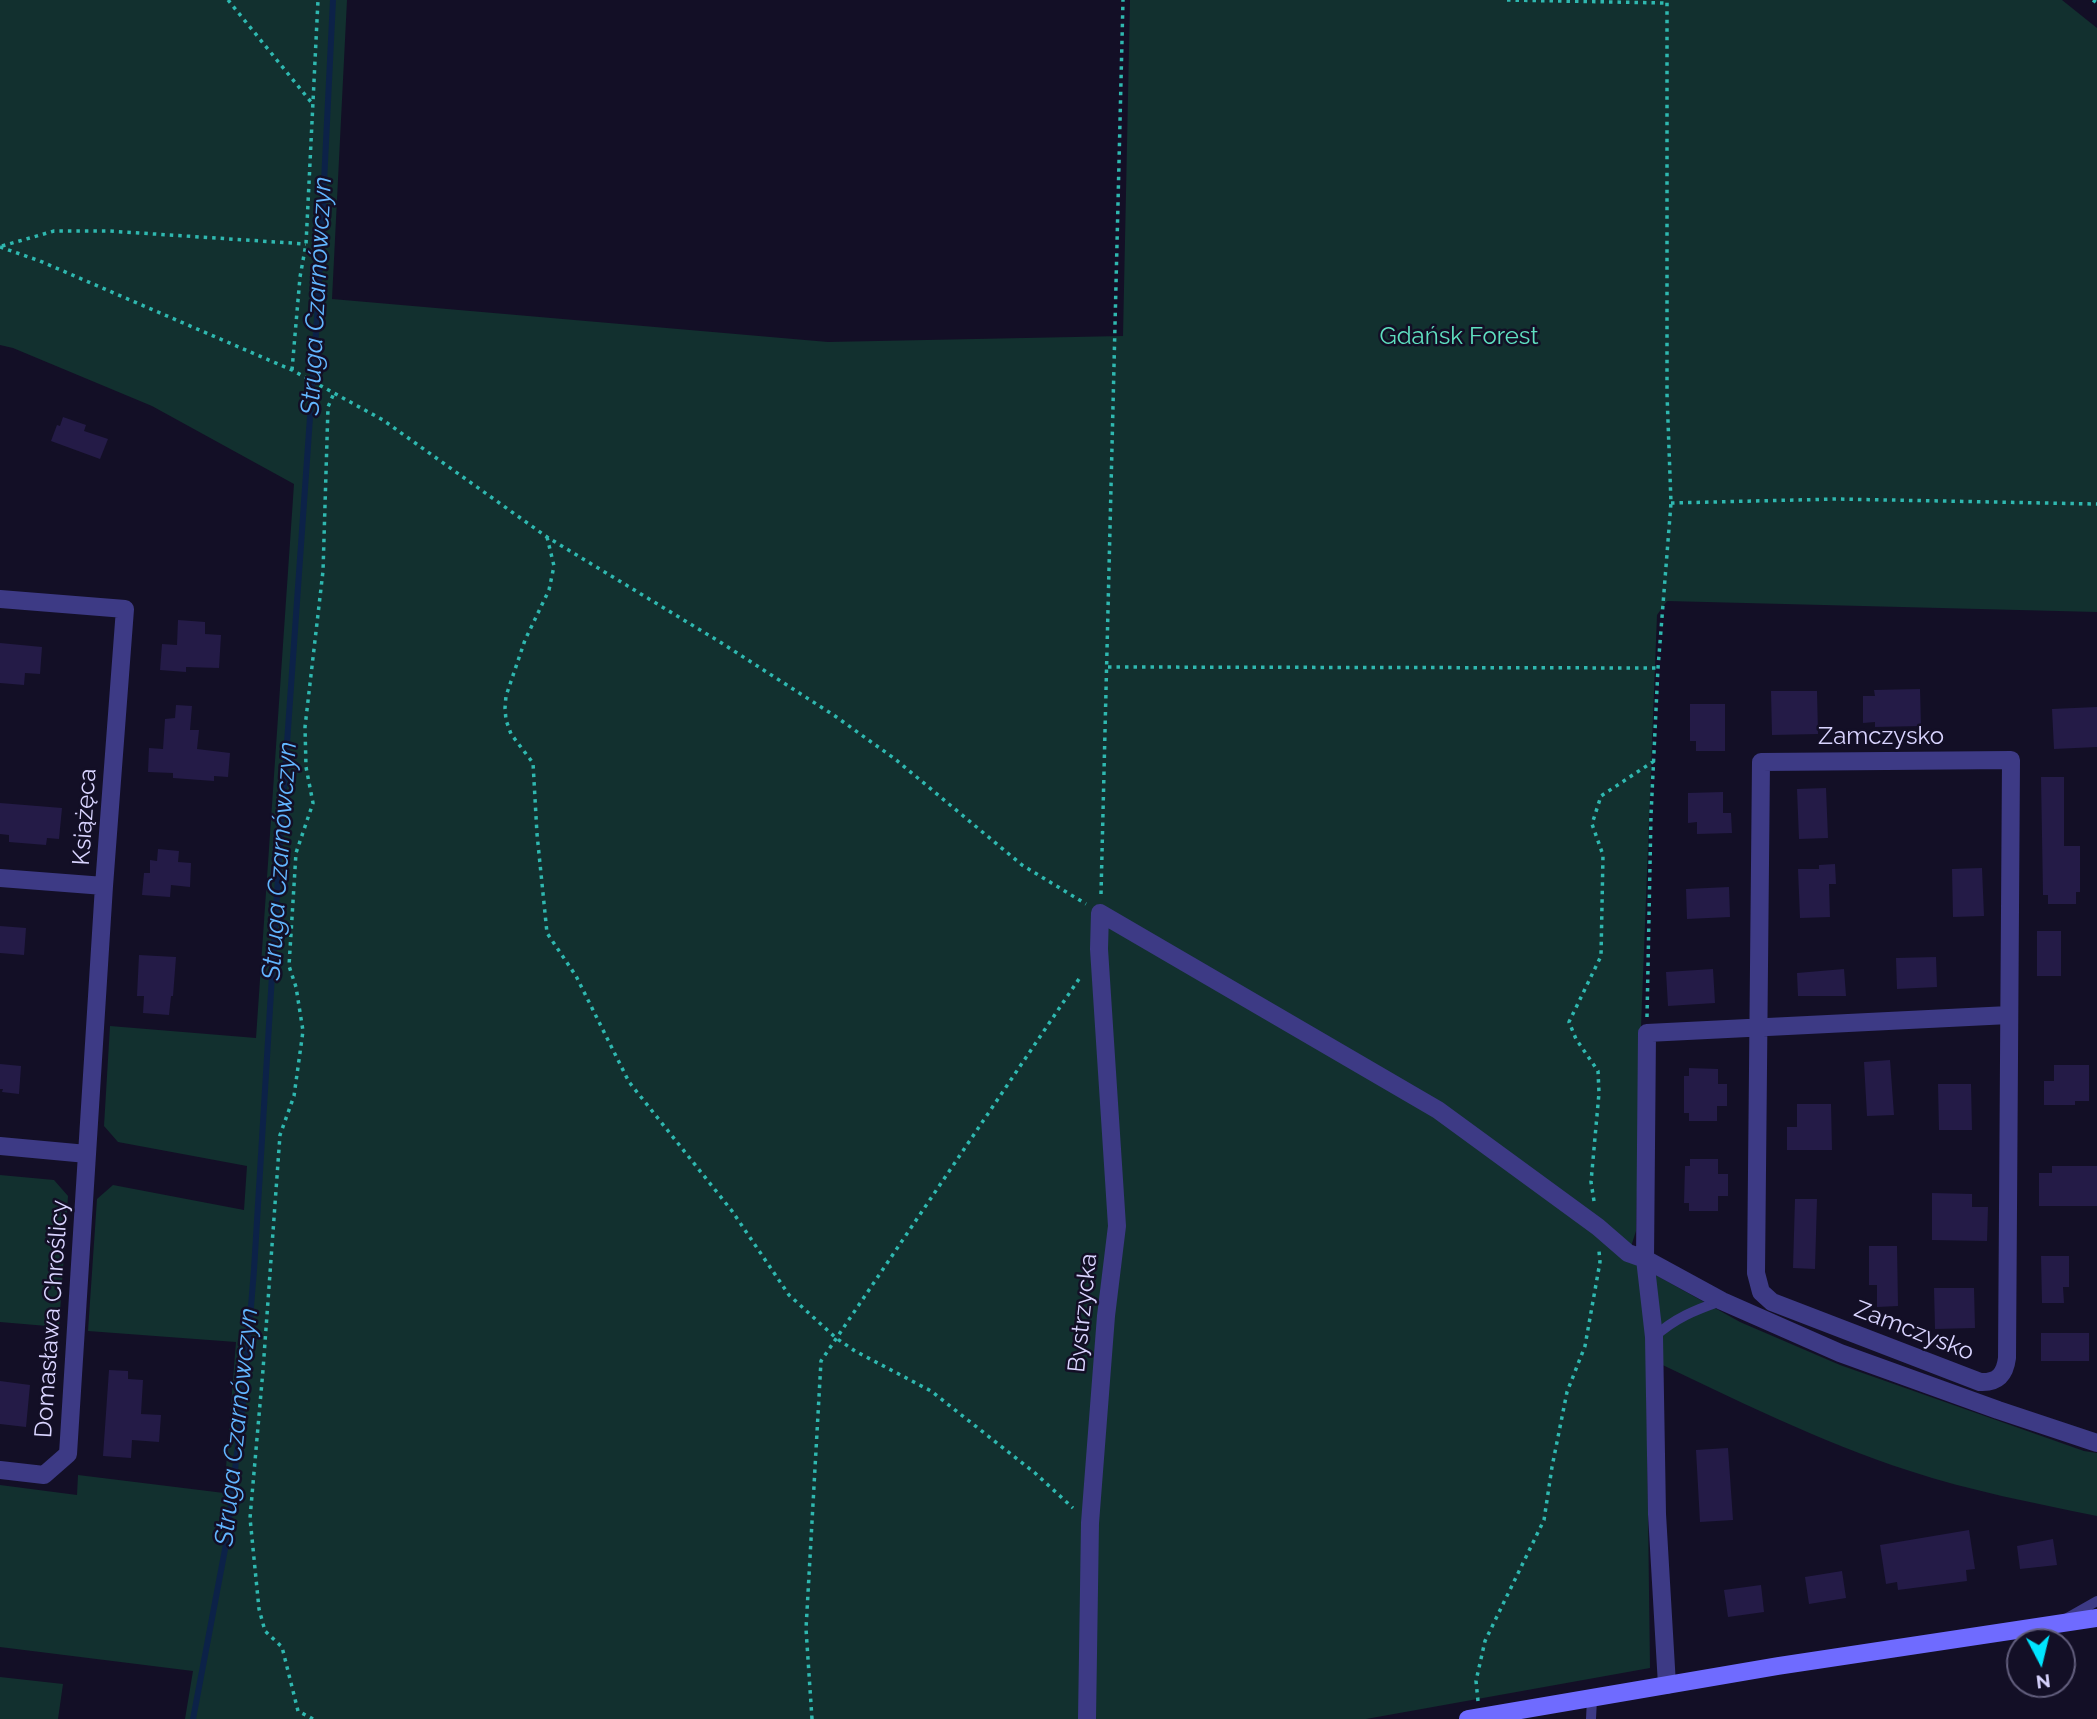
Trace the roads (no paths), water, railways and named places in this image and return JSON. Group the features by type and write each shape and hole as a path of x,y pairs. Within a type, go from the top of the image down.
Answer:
{"street":[{"name":"Książęca","path":"0,599 125,609 87,1154"},
{"name":"Zamczysko","path":"2011,760 2007,1358 2001,1376 1987,1382 1975,1381 1784,1307 1761,1293 1756,1273 1759,1027 1761,762 2011,760"},
{"path":"0,878 104,886"},
{"name":"Bystrzycka","path":"1087,1719 1090,1523 1106,1316 1117,1226 1099,949 1100,913 1438,1110 1598,1227 1629,1253 1646,1259"},
{"path":"1667,1685 1657,1514 1654,1337 1646,1259 1647,1033 2009,1015"},
{"path":"0,1146 87,1154"},
{"name":"Domasława Chroślicy","path":"0,1469 44,1475 68,1454 87,1154"},
{"path":"1646,1259 1722,1301 1840,1353 2097,1443"},
{"path":"1468,1719 1791,1663 2097,1618"}],"lane":[{"path":"1654,1337 1670,1322 1722,1301"},
{"path":"2059,1623 2097,1601"},
{"path":"1591,1719 1592,1699"}],"waterway":[{"name":"Struga Czarnówczyn","path":"193,1719 226,1544 243,1403 254,1270 281,828 318,304 333,0"}],"park label":[{"name":"Gdańsk Forest","path":"1459,337"}]}
